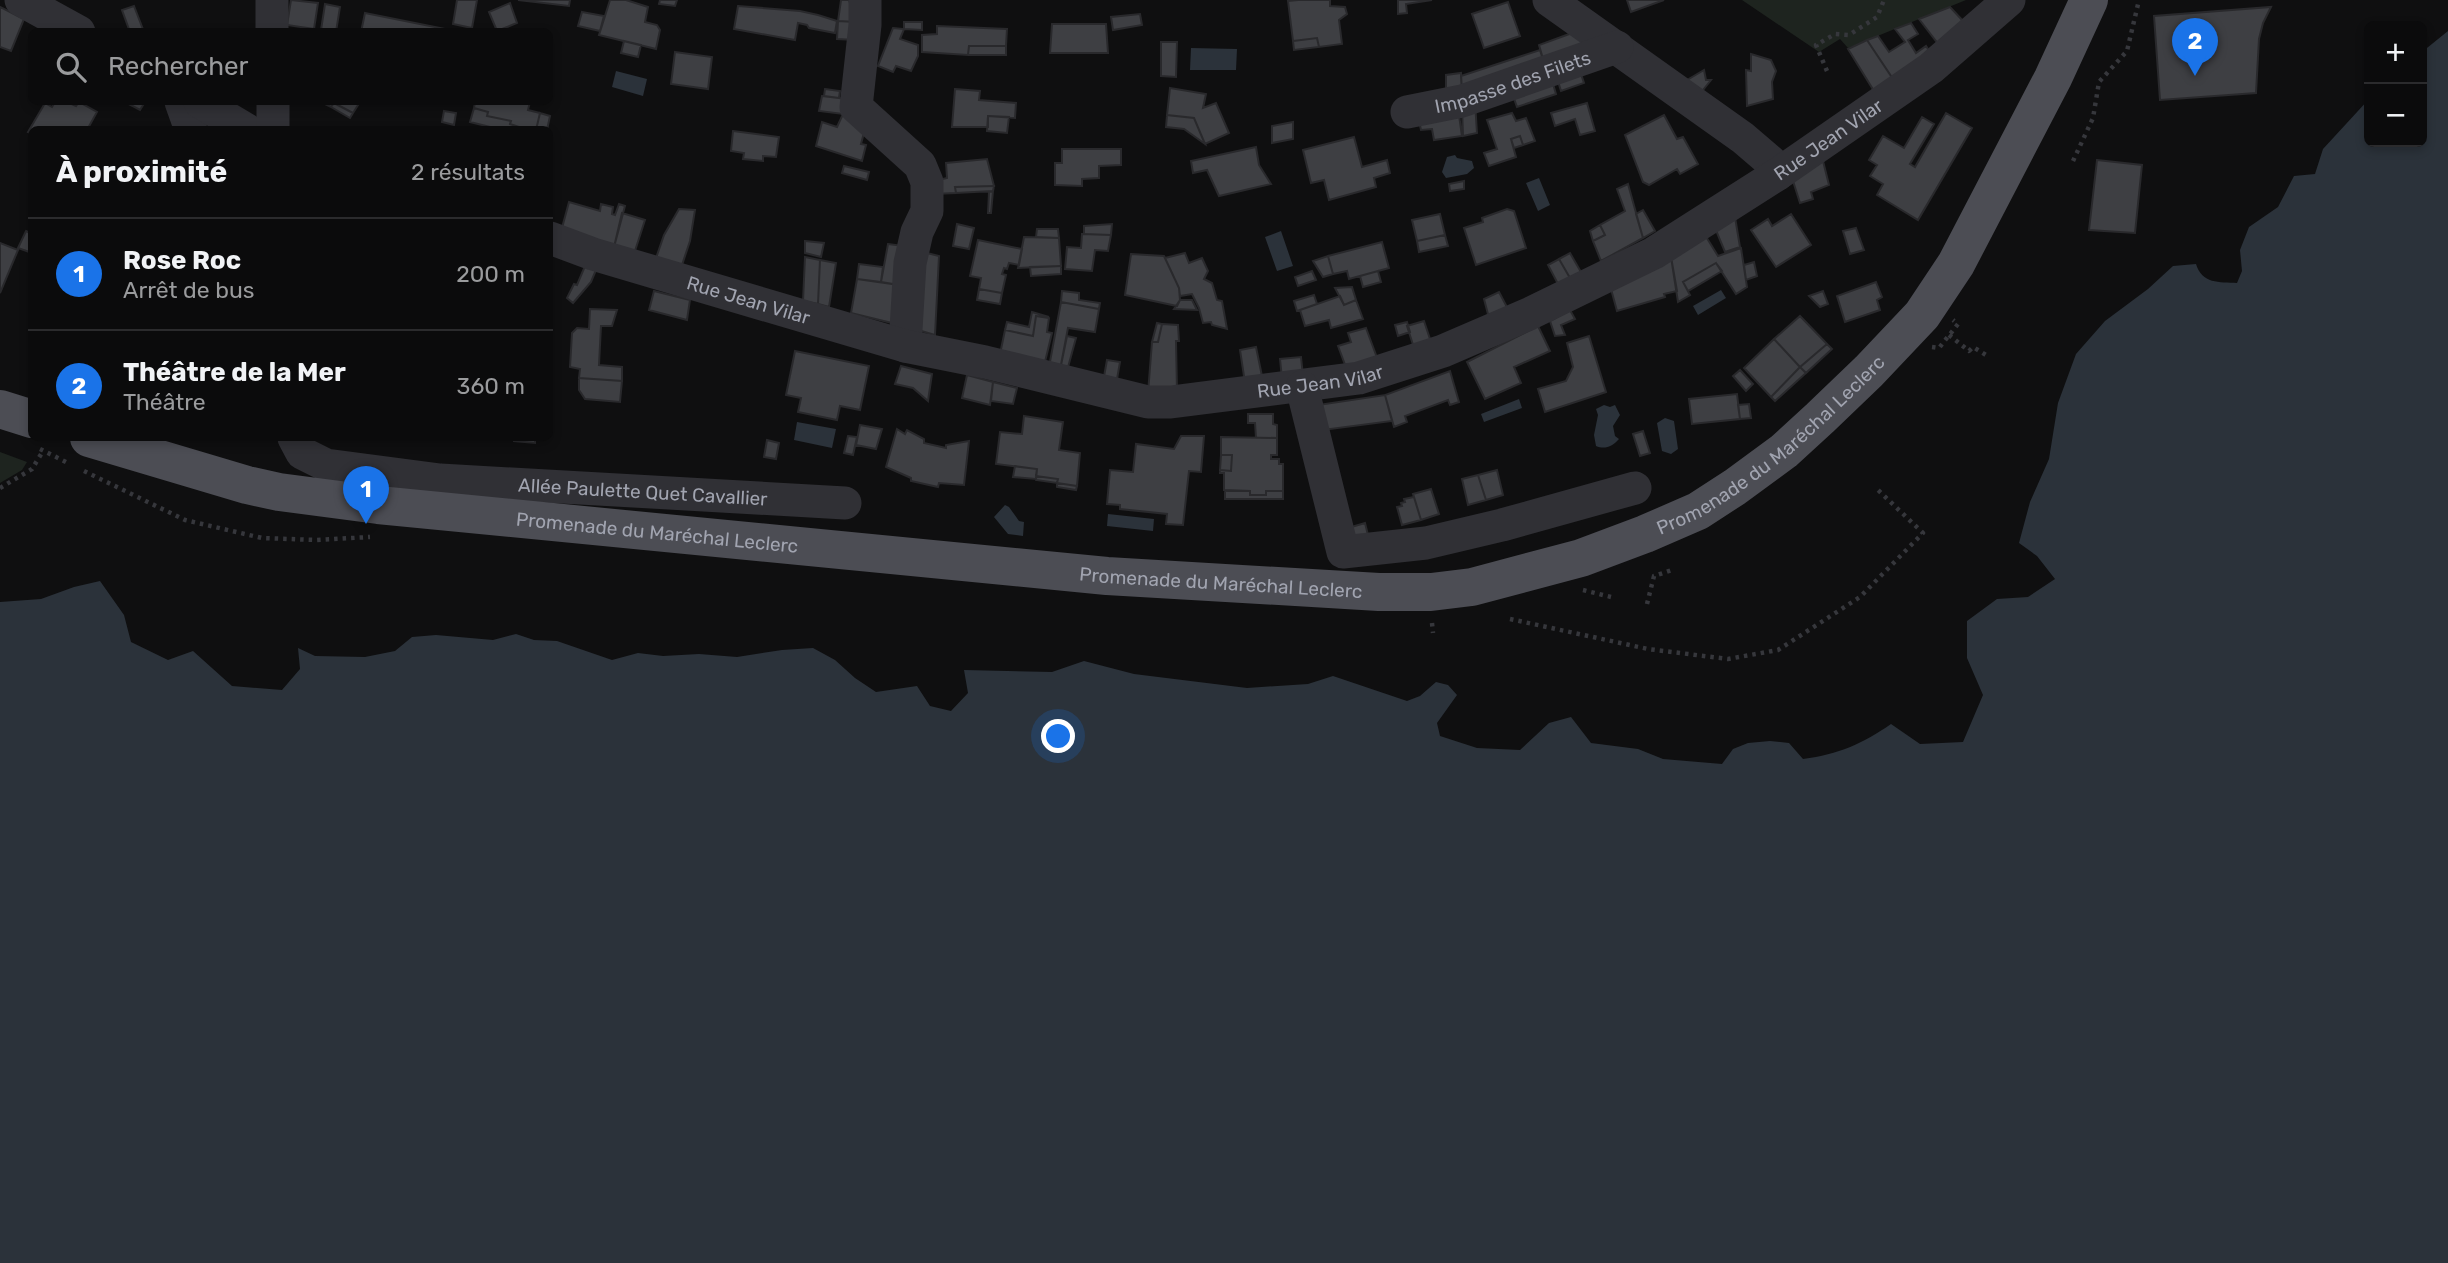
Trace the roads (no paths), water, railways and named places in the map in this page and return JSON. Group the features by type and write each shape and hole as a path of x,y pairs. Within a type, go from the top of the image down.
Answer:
{"main road":[{"name":"Promenade du Maréchal Leclerc","path":"99,441 279,492 439,495 1107,576 1379,592 1431,592 1472,587 1581,558 1698,511 1784,451 1869,371 1922,315 1956,264 2053,78 2089,0"},
{"path":"0,409 28,429"}],"street":[{"path":"21,0 72,28"},
{"path":"272,0 272,28"},
{"path":"865,0 856,107 920,165 927,182 927,211 917,232 910,262 905,346"},
{"path":"1549,0 1743,138 1771,162 1778,174"},
{"name":"Rue Jean Vilar","path":"553,240 905,346 985,362 1148,402 1171,402 1359,378 1443,351 1529,314 1654,253 1874,110 1931,68 2009,0"},
{"name":"Impasse des Filets","path":"1407,112 1462,101 1617,47"},
{"path":"182,105 190,126"},
{"path":"206,105 240,126"},
{"path":"273,105 273,126"},
{"path":"1302,387 1343,552 1426,543 1635,488"},
{"name":"Allée Paulette Quet Cavallier","path":"296,441 302,453 326,465 439,495 845,503"}],"place":[{"name":"Théâtre de la Mer","path":"2195,76"},
{"name":"Rose Roc","path":"366,524"}]}
